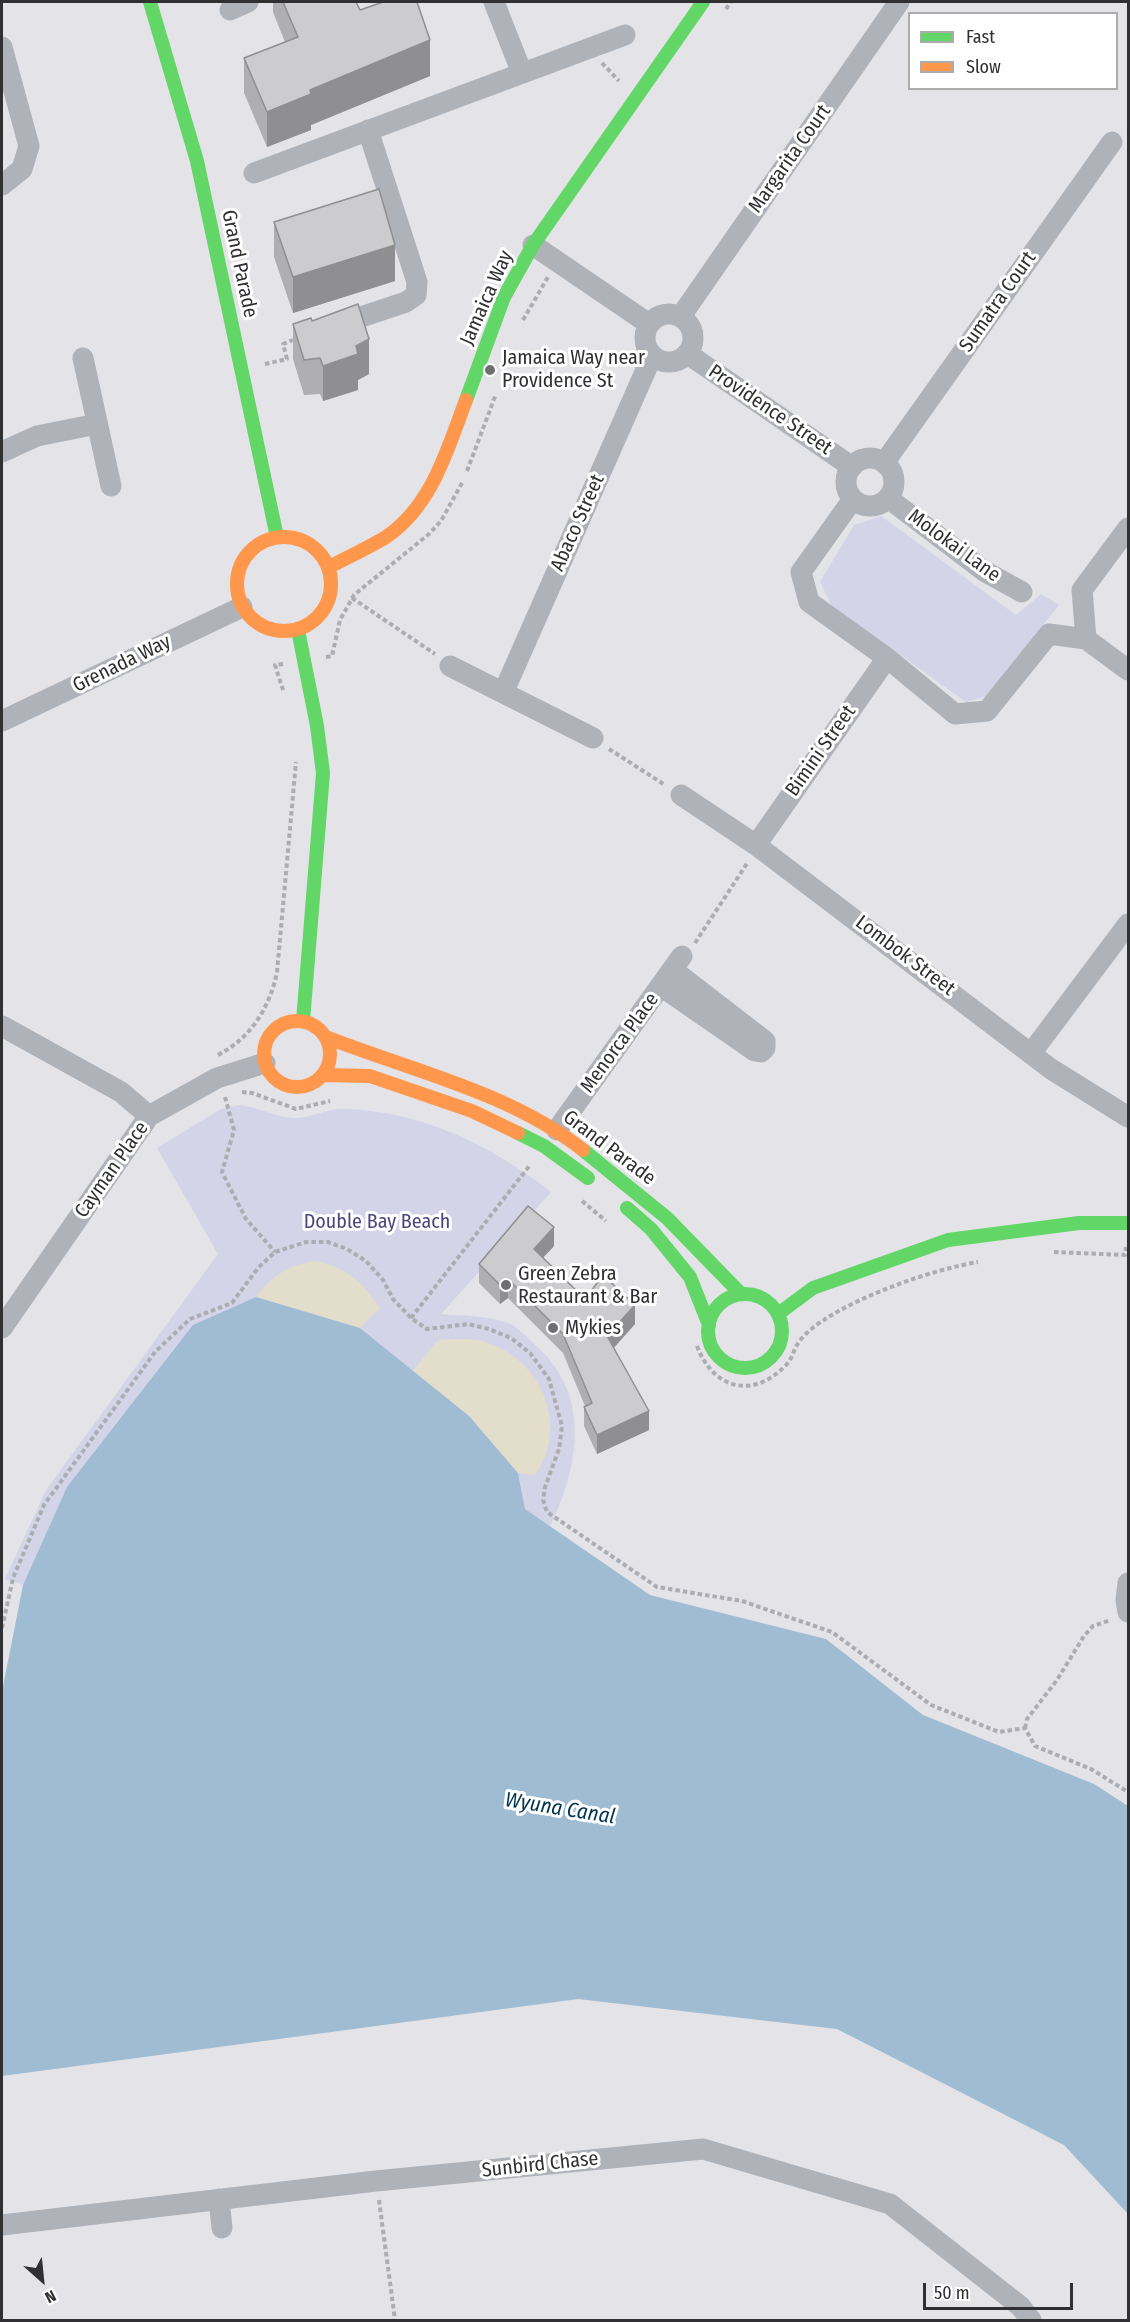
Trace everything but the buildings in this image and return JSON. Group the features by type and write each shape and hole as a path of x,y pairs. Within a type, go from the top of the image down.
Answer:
{"street":[{"name":"Grand Parade","path":"150,2 197,161 277,537"},
{"path":"494,2 522,73"},
{"name":"Jamaica Way","path":"329,567 387,536 413,513 430,490 504,297 533,245 702,2"},
{"name":"Margarita Court","path":"681,316 899,2"},
{"path":"254,173 625,35"},
{"path":"2,47 29,146 22,169 2,185"},
{"path":"293,340 406,302 416,295 417,282 368,130"},
{"name":"Sumatra Court","path":"884,463 1112,142"},
{"path":"533,245 649,324"},
{"path":"663,314 681,316 693,330 694,339 688,354 670,363 662,362 652,356 644,339 649,324 663,314"},
{"name":"Providence Street","path":"688,354 852,467"},
{"name":"Abaco Street","path":"504,691 652,356"},
{"path":"83,358 111,486"},
{"path":"2,452 36,436 97,424"},
{"path":"867,459 884,463 894,479 888,498 882,503 870,506 853,499 846,482 852,467 867,459"},
{"name":"Molokai Lane","path":"888,498 984,571 1022,592"},
{"path":"853,499 801,572 809,602 887,658 956,714 987,711 1049,634 1086,639 1128,670"},
{"path":"1086,639 1082,590 1128,528"},
{"path":"277,537 293,537 309,543 321,553 329,567 331,590 323,612 312,623 298,630 281,632 266,628 252,619 242,607 237,589 238,571 246,555 260,543 277,537"},
{"name":"Grenada Way","path":"2,721 242,607"},
{"path":"298,630 317,726 323,773 303,1021"},
{"name":"Bimini Street","path":"756,844 887,658"},
{"path":"450,666 504,691 593,738"},
{"name":"Lombok Street","path":"681,795 756,844 1052,1069 1128,1117"},
{"path":"1032,1052 1128,924"},
{"name":"Menorca Place","path":"557,1130 672,971"},
{"path":"303,1021 320,1029 326,1036 331,1056 323,1075 309,1086 291,1087 274,1079 265,1063 266,1041 281,1025 303,1021"},
{"path":"2,1026 121,1092 149,1116"},
{"name":"Grand Parade","path":"326,1036 376,1057 482,1092 557,1130 667,1218 741,1294"},
{"name":"Cayman Place","path":"4,1318 149,1116 221,1088 265,1063"},
{"name":"Grand Parade","path":"323,1075 370,1076 472,1111 544,1146 597,1183"},
{"name":"Grand Parade","path":"613,1196 651,1230 690,1277 709,1324"},
{"path":"778,1314 813,1288 948,1240 1078,1223 1128,1223"},
{"path":"741,1294 762,1298 778,1314 782,1326 782,1338 777,1350 768,1360 757,1366 744,1368 732,1365 717,1354 709,1337 709,1324 720,1304 741,1294"},
{"path":"1124,1615 1128,1584"},
{"name":"Sunbird Chase","path":"2,2225 376,2181 703,2149 891,2204 1020,2306 1031,2320"},
{"path":"219,2199 222,2228"}],"path":[{"path":"522,322 558,261"},
{"path":"265,364 288,359 282,344 293,340"},
{"path":"287,704 275,665 332,656 340,620 352,598 364,585 406,555 441,521 455,499 470,465 496,392"},
{"path":"352,598 450,666"},
{"path":"593,738 681,795"},
{"path":"275,1252 246,1219 222,1172 234,1130 221,1088 208,1060 237,1042 258,1020 272,996 281,937 297,753"},
{"path":"672,971 698,939 708,920 747,866 756,844"},
{"path":"221,1088 232,1094"},
{"path":"239,1092 252,1093 296,1109 335,1100"},
{"path":"524,1161 539,1171"},
{"path":"411,1318 530,1165"},
{"path":"573,1195 610,1225"},
{"path":"2,1628 13,1578 44,1505 154,1352 190,1319 232,1303 258,1268 275,1252 306,1242 328,1242 347,1249 366,1261 383,1280 393,1299 411,1318 428,1329 468,1324 511,1338 530,1353 549,1379 562,1426 559,1449 545,1487 543,1500 547,1512 657,1587 742,1601 832,1632 931,1705 999,1732 1025,1728"},
{"path":"1043,1253 1125,1255"},
{"path":"694,1339 701,1358 717,1378 727,1384 751,1384 764,1381 786,1365 797,1344 822,1320 849,1305 910,1281 984,1262"},
{"path":"1124,1615 1093,1626 1084,1636 1058,1680 1027,1719 1025,1728 1035,1746 1092,1769 1128,1792"},
{"path":"376,2181 395,2320"}],"green space":[{"path":"881,516 1016,615 1041,594 1059,605 987,696 966,702 832,606 820,582 854,525"},
{"name":"Double Bay Beach","path":"239,1105 292,1118 342,1109 371,1111 426,1123 479,1145 504,1159 551,1192 441,1314 483,1317 511,1324 552,1363 565,1384 572,1407 575,1430 573,1454 568,1479 550,1527 525,1509 518,1473 469,1416 360,1328 256,1297 67,1487 23,1585 5,1579 46,1490 218,1254 157,1148 221,1109"}],"sand":[{"path":"314,1261 344,1271 367,1290 380,1308 360,1328 256,1297 281,1273"},
{"path":"438,1340 478,1340 502,1349 520,1362 534,1377 544,1395 549,1415 550,1435 545,1456 535,1475 518,1473 469,1416 413,1371"}],"water":[{"name":"Wyuna Canal","path":"256,1297 360,1328 469,1416 518,1473 525,1509 650,1595 826,1639 923,1715 1094,1784 1128,1806 1128,2214 1064,2145 837,2029 578,1999 2,2076 2,1692 23,1585 67,1487 193,1325"}],"traffic: fast":[{"path":"150,2 197,161 277,537"},
{"path":"466,400 504,297 533,245 703,2"},
{"path":"298,630 317,726 323,773 303,1021"},
{"path":"518,1133 544,1146 588,1178"},
{"path":"583,1150 667,1218 741,1294"},
{"path":"627,1208 651,1229 690,1277 709,1325"},
{"path":"778,1314 813,1288 948,1240 1079,1223 1128,1223"},
{"path":"745,1294 759,1297 771,1305 779,1317 782,1331 779,1345 771,1357 759,1365 745,1368 731,1365 719,1357 711,1345 708,1331 711,1317 719,1305 731,1297 745,1294"}],"traffic: slow":[{"path":"329,567 386,537 415,510 436,476 466,400"},
{"path":"284,537 302,540 317,551 328,566 331,584 328,602 317,617 302,628 284,631 266,628 251,617 240,602 237,584 240,566 251,551 266,540 284,537"},
{"path":"291,1021 303,1021 315,1026 325,1036 330,1054 328,1067 315,1082 303,1087 291,1087 279,1082 269,1072 264,1060 264,1048 269,1036 279,1026 291,1021"},
{"path":"326,1037 492,1098 554,1130 583,1150"},
{"path":"323,1075 370,1076 472,1111 518,1133"}],"place":[{"name":"Jamaica Way near Providence St","path":"490,370"},
{"name":"Green Zebra Restaurant & Bar","path":"506,1285"},
{"name":"Mykies","path":"553,1328"}]}
